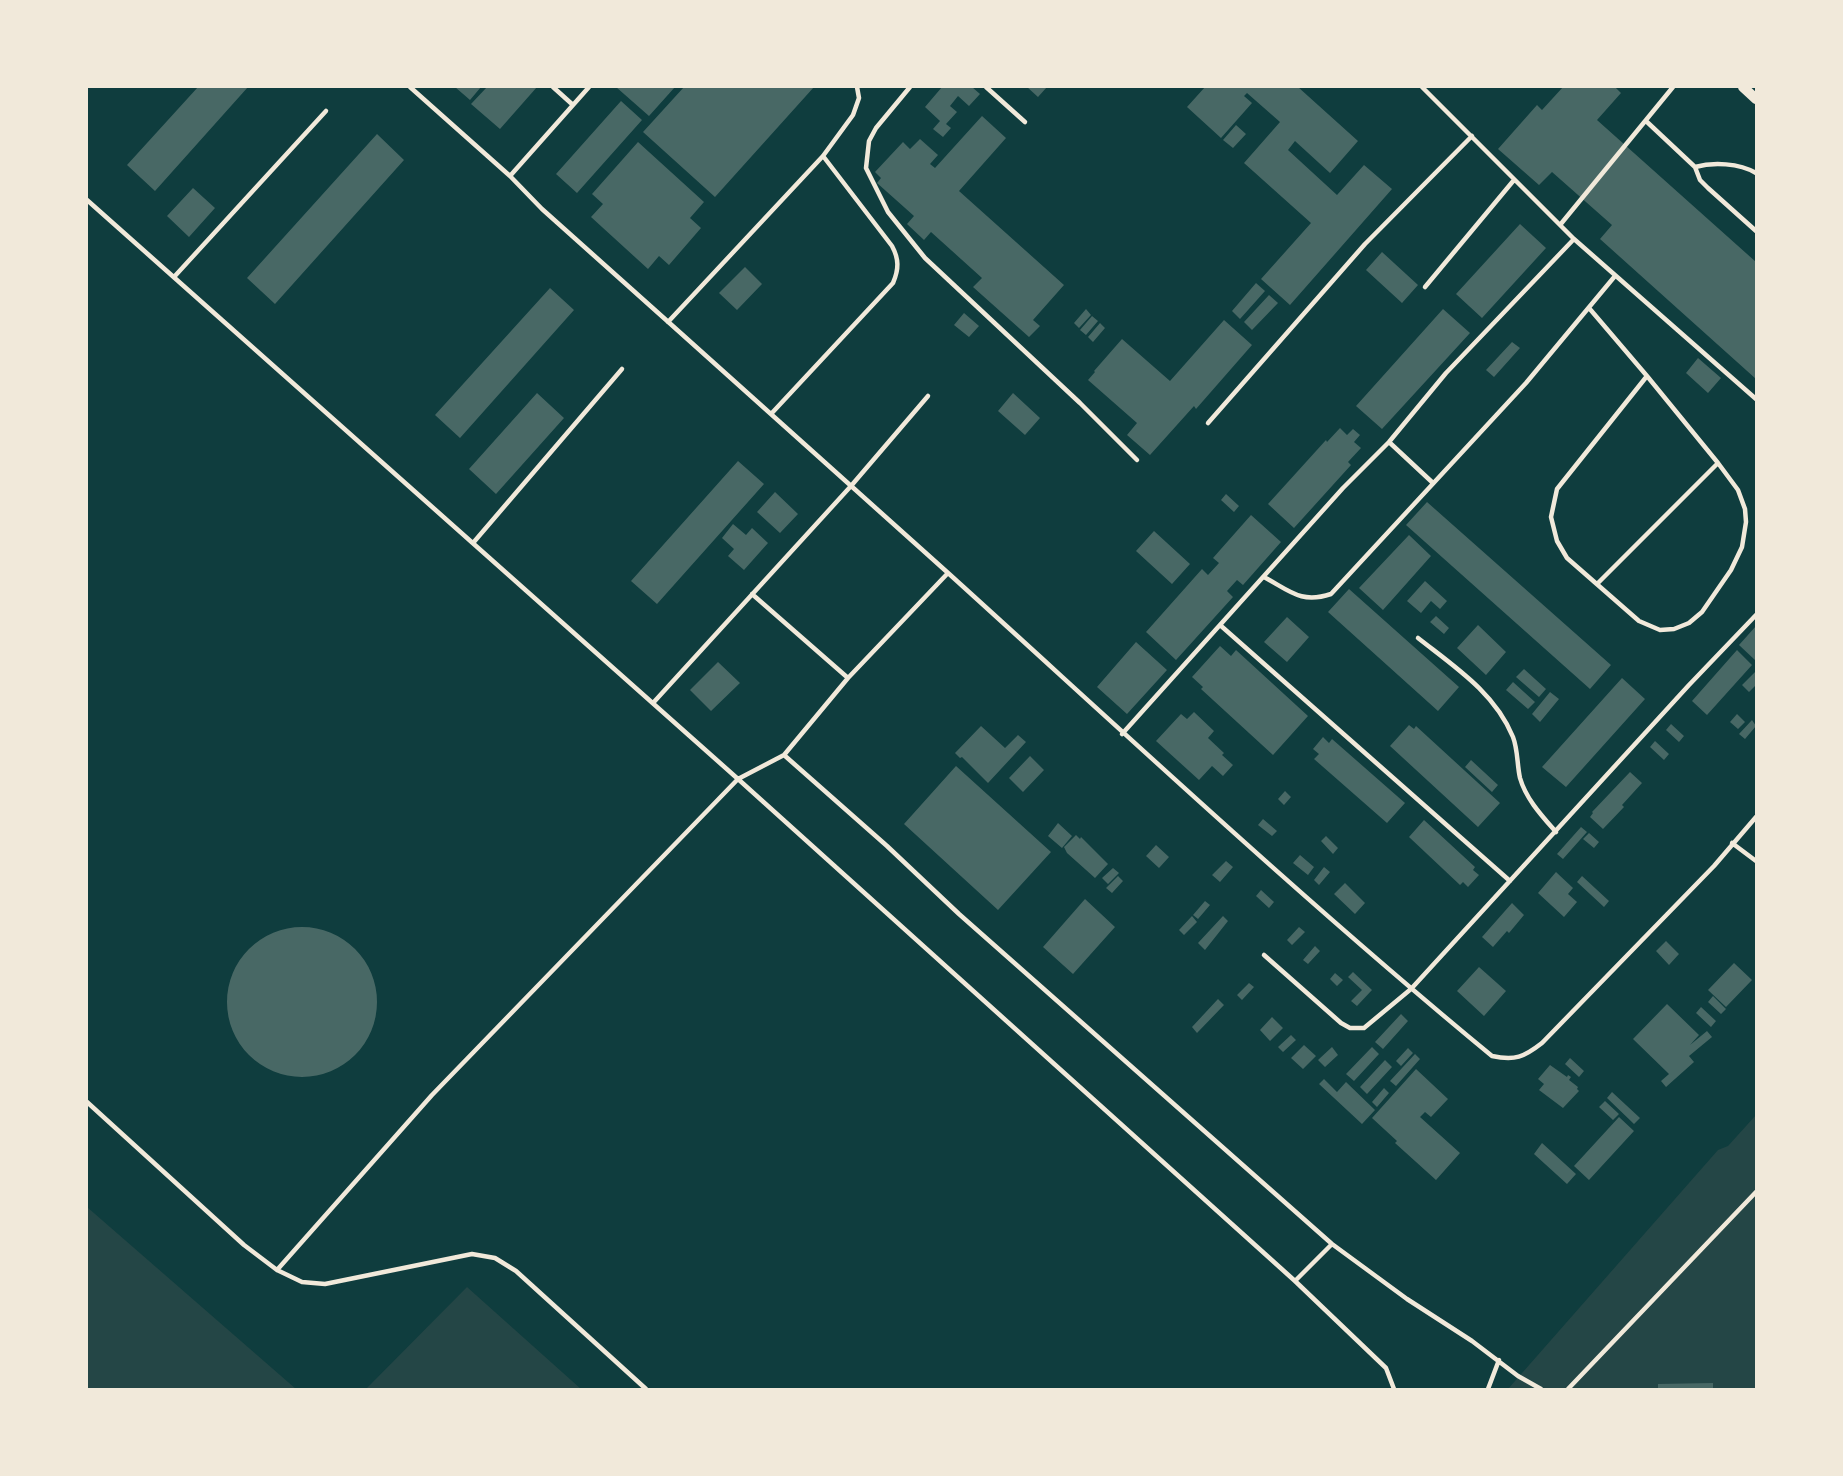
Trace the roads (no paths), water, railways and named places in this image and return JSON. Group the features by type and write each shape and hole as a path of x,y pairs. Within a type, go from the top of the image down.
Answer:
{"street":[{"path":"1743,87 1756,99"}],"lane":[{"path":"410,87 542,209 948,573 1122,734 1411,989 1492,1056 1506,1059 1526,1056 1542,1043 1714,866 1756,817"},
{"path":"552,87 573,105"},
{"path":"510,177 589,87"},
{"path":"668,322 823,156 853,115 859,98 857,87"},
{"path":"910,87 876,128 869,141 866,168 888,212 926,258 1137,460"},
{"path":"986,87 1025,122"},
{"path":"1422,87 1574,239 1756,399"},
{"path":"1560,225 1673,87"},
{"path":"174,277 326,111"},
{"path":"1646,122 1695,167 1700,180 1708,188 1756,231"},
{"path":"1208,423 1365,244 1472,136"},
{"path":"771,414 893,283 897,274 897,255 892,246 823,156"},
{"path":"1695,167 1732,165 1756,173"},
{"path":"1425,287 1514,180"},
{"path":"87,200 738,779 1295,1281 1386,1368 1394,1389"},
{"path":"1122,734 1343,488 1389,442 1446,373 1574,239"},
{"path":"1264,577 1301,597 1315,599 1331,594 1526,383 1615,276"},
{"path":"1588,308 1647,376 1718,463 1738,490 1745,509 1746,522 1742,547 1731,570 1702,612 1689,623 1674,629 1660,630 1640,621 1567,558 1557,541 1551,517 1557,489 1647,376"},
{"path":"473,543 622,369"},
{"path":"653,703 851,486 928,396"},
{"path":"1389,442 1433,483"},
{"path":"1597,584 1718,463"},
{"path":"277,1270 432,1095 738,779 784,755 848,678 948,573"},
{"path":"752,594 848,678"},
{"path":"1264,955 1341,1023 1350,1028 1364,1028 1411,989 1756,615"},
{"path":"1220,625 1510,881"},
{"path":"1418,638 1474,683 1497,706 1514,739 1521,779 1533,803 1556,832"},
{"path":"784,755 887,846 959,914 1332,1244 1407,1299 1472,1341 1518,1376 1541,1389"},
{"path":"1732,843 1756,861"},
{"path":"87,1102 244,1245 277,1270 302,1282 325,1284 472,1254 495,1258 516,1271 646,1389"},
{"path":"1568,1389 1756,1192"},
{"path":"1295,1281 1332,1244"},
{"path":"1488,1389 1499,1360"}]}
